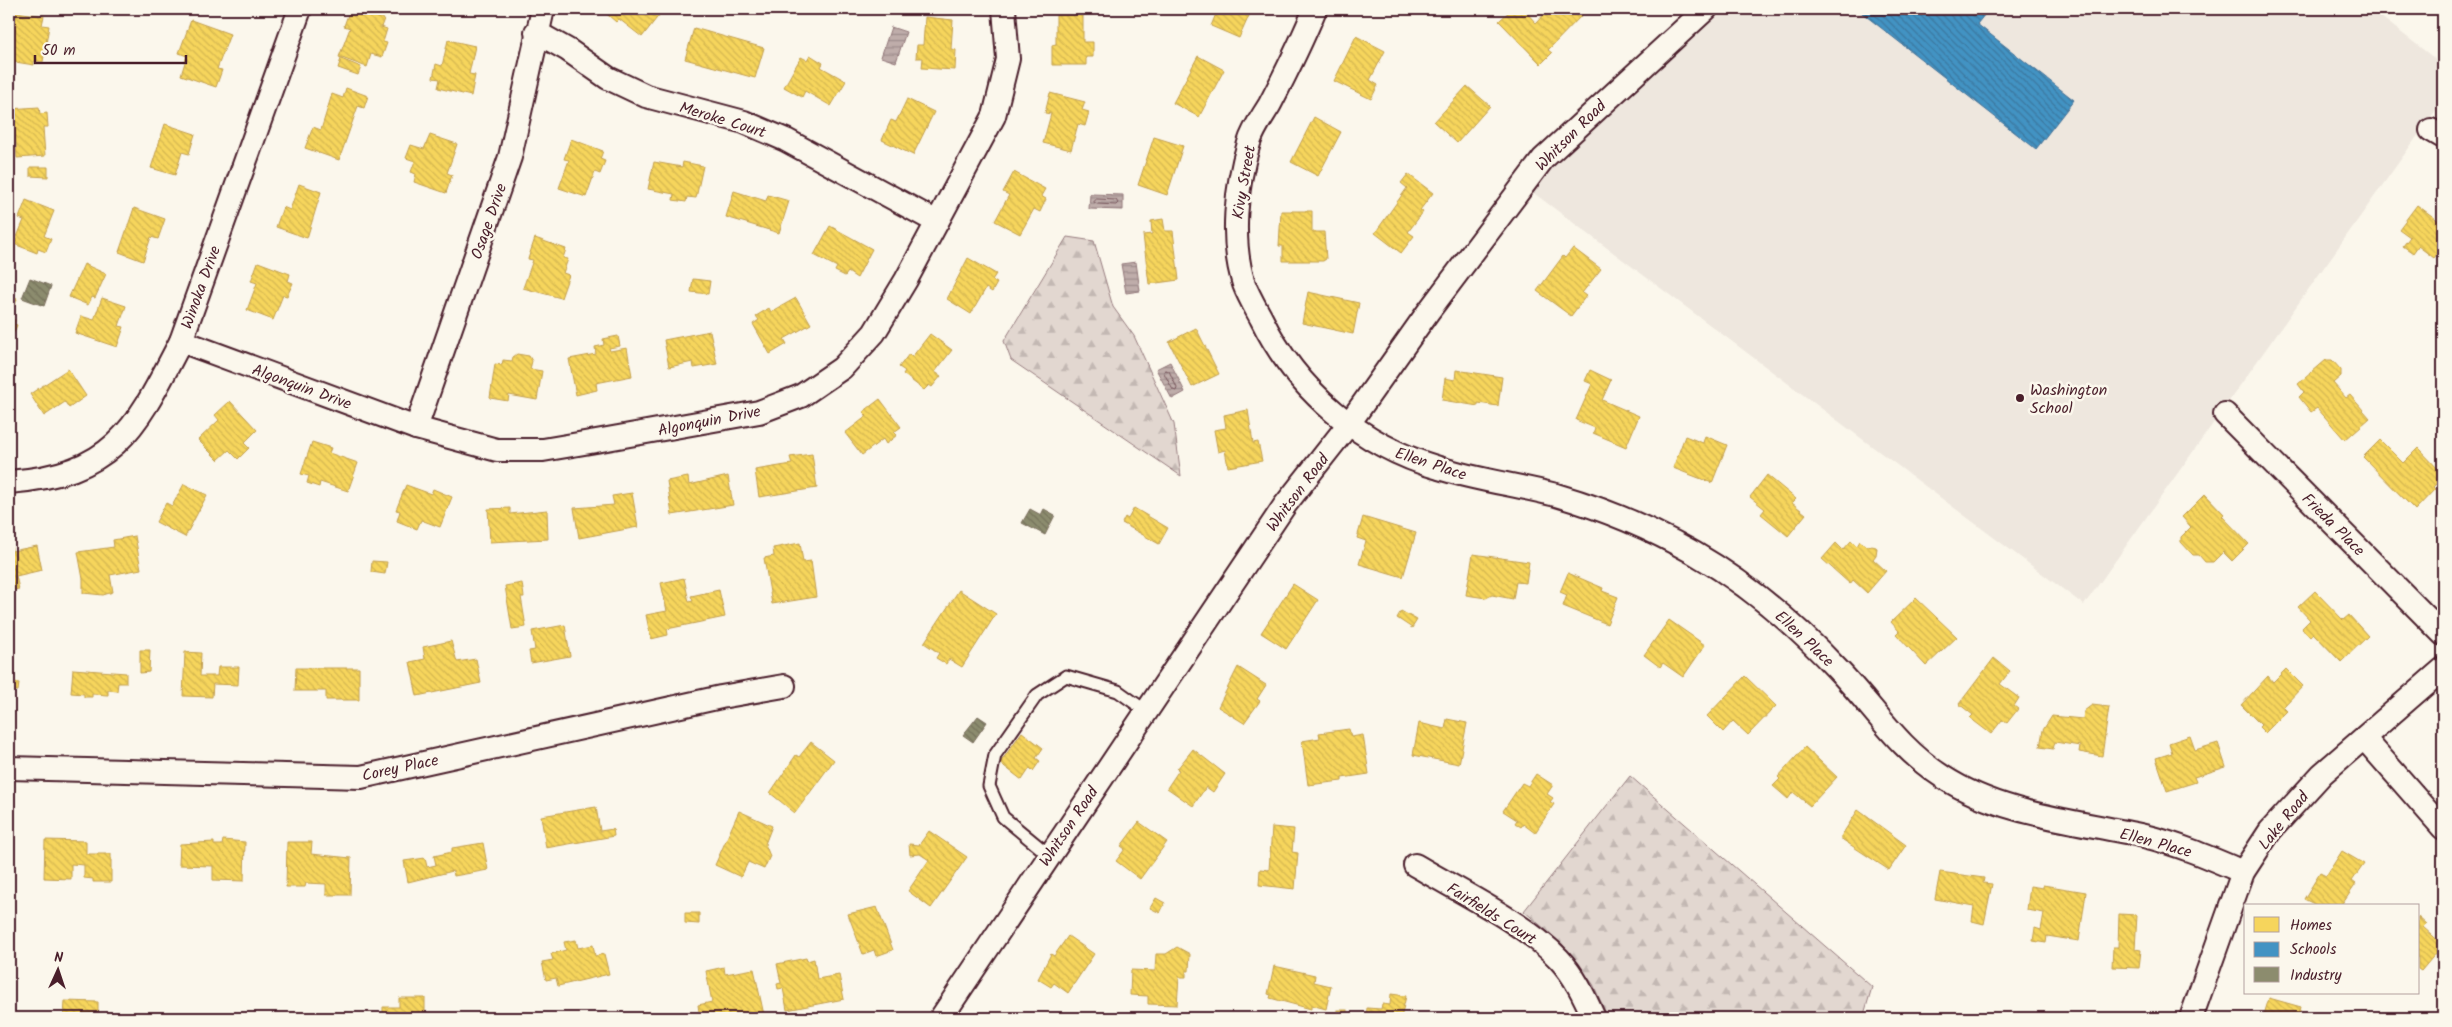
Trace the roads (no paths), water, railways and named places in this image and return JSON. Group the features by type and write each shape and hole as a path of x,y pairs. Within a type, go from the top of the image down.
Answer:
{"street":[{"name":"Winoka Drive","path":"9,482 66,474 95,461 128,433 156,390 181,341 300,9"},
{"name":"Osage Drive","path":"416,428 510,158 536,32 543,9"},
{"name":"Algonquin Drive","path":"181,341 416,428 497,450 543,450 759,412 800,396 842,368 874,333 906,280 994,116 1008,59 1004,9"},
{"name":"Kivy Street","path":"1315,9 1304,36 1250,140 1240,184 1235,229 1244,283 1265,327 1296,374 1348,425"},
{"name":"Whitson Road","path":"941,1018 1285,505 1348,425 1428,312 1543,159 1706,9"},
{"name":"Meroke Court","path":"536,32 568,50 608,78 646,96 744,122 786,140 937,222"},
{"name":"Frieda Place","path":"2225,414 2443,634"},
{"name":"Ellen Place","path":"1348,425 1379,445 1437,468 1556,496 1604,511 1653,530 1698,556 1760,597 1804,636 1841,673 1911,754 1947,780 1993,801 2046,816 2149,837 2190,850 2243,872"},
{"name":"Lake Road","path":"2191,1018 2243,872 2270,831 2322,774 2443,669"},
{"name":"Corey Place","path":"9,768 361,777 721,697 784,686"},
{"path":"2364,738 2443,828"},
{"name":"Fairfields Court","path":"1415,865 1537,940 1560,960 1581,990 1594,1018"}],"lane":[{"path":"1049,855 1003,817 989,786 994,755 1036,695 1066,676 1118,691 1146,711"}],"water":[{"path":"891,27 906,32 896,62 881,57"},
{"path":"1090,194 1123,195 1123,210 1089,209"},
{"path":"1136,262 1140,291 1126,293 1121,264"},
{"path":"1170,362 1185,392 1172,399 1156,369"}],"place":[{"name":"Washington School","path":"2020,398"}]}
